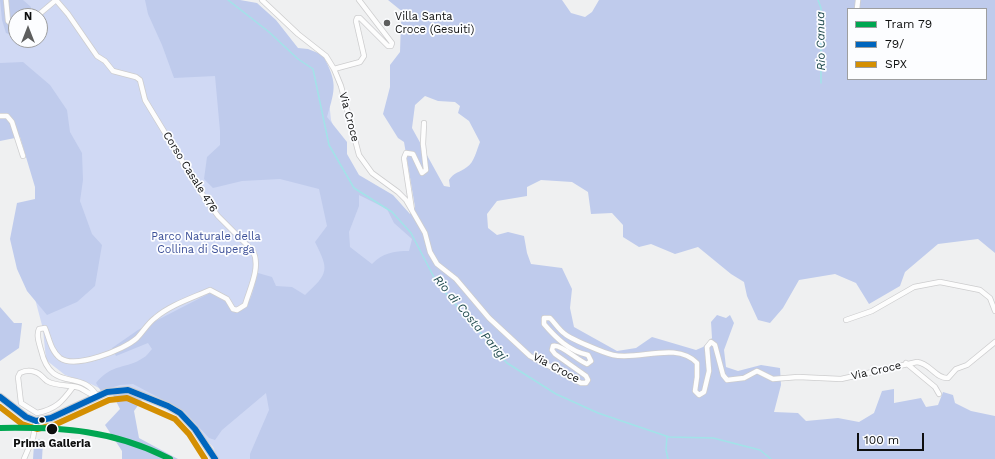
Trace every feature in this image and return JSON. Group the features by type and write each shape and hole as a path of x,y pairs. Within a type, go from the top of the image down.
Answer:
{"street":[{"path":"6,0 8,21"},
{"name":"Corso Casale 476","path":"46,8 56,0 68,14 96,56 106,61 113,71 136,77 140,80 145,100 204,198 218,216 252,251 256,258 256,266 245,305 242,307 233,309 227,299 210,290 162,313 154,318 136,339 109,353 86,360 72,362 60,358 54,352 45,328 40,328 38,337 43,360 49,371 55,376 88,385 97,396"},
{"name":"Via Croce","path":"262,0 298,34 326,56 334,69 341,86 359,155 365,166 372,173 398,192 406,200 425,233 430,252 437,264 456,279 489,318 530,356 581,382 586,383 588,380 586,376 555,354 552,350 553,346 560,346 579,361 587,364 591,358 588,355 579,353 556,338 544,324 544,318 550,318 565,334 613,355 634,356 672,353 692,358 697,363 695,391 699,395 704,392 708,380 709,363 707,347 711,342 715,345 722,375 724,379 727,380 744,378 757,371 773,379 798,377 841,379 906,363 926,363 941,377 948,378 956,369 967,365 995,342"},
{"path":"334,69 360,62 364,56 356,21 357,18 360,18 388,46 391,46 392,43 359,0"},
{"path":"0,116 7,116 12,122 23,156"},
{"path":"412,212 404,158 406,153 413,154 422,172 426,170 423,144 424,123"},
{"path":"846,320 872,311 914,287 940,282 980,290 990,298 995,311"},
{"path":"906,363 935,387 938,394"},
{"path":"73,387 61,403 48,411 37,413 21,403 18,377 20,373 24,371 37,372 47,381 80,388 89,394 97,396"},
{"path":"0,397 26,417 36,421 51,418 110,391 124,389 168,406 188,420 215,459"},
{"path":"24,459 33,438 36,421"}],"green space":[{"name":"Parco Naturale della Collina di Superga","path":"0,0 233,0 327,81 331,120 339,141 358,180 406,221 770,459 218,459 213,447 178,411 132,388 103,390 65,375 46,360 43,329 17,231 59,171 0,66"}],"shaded area":[{"path":"0,0 23,0 31,7 8,8 8,34 6,33 2,20"},
{"path":"145,0 240,0 257,3 276,20 298,48 308,49 323,55 331,72 334,85 327,117 347,142 347,154 359,175 393,195 410,214 415,207 404,142 398,138 383,114 390,87 390,65 400,52 401,22 409,17 388,0 562,0 571,13 585,17 592,12 599,0 995,0 995,253 978,239 938,244 905,272 900,286 869,304 856,283 835,274 799,280 783,308 770,323 758,320 747,296 744,282 731,274 698,247 675,254 651,244 639,247 623,237 623,225 612,213 591,214 588,192 572,182 541,180 527,187 527,196 497,201 487,214 488,228 497,235 508,232 524,236 527,253 531,264 562,268 572,289 570,308 574,327 617,351 636,348 652,337 696,350 703,347 712,338 711,322 717,315 726,318 730,315 734,323 724,350 726,367 738,371 761,365 780,368 781,385 774,412 798,413 806,421 838,418 859,422 874,413 882,391 894,389 894,403 921,398 926,407 938,405 943,392 953,395 955,403 971,411 995,416 995,459 250,459 250,454 269,410 266,393 222,430 215,440 209,438 184,411 133,384 120,385 101,391 96,383 108,372 137,361 146,356 152,349 148,343 116,356 112,348 138,330 210,293 225,301 234,312 240,310 245,306 251,297 258,273 272,277 276,286 292,287 305,295 319,281 324,271 323,259 315,242 327,226 319,189 280,179 242,181 213,188 204,179 207,157 220,145 215,76 174,78 162,45 148,14","holes":["425,96 438,101 455,102 460,106 458,113 469,121 480,142 469,165 451,177 449,180 450,187 444,186 412,128 415,105","359,195 387,209 394,223 412,239 409,251 389,253 380,257 372,264 350,247 349,232 359,206"]},
{"path":"23,62 50,85 67,110 70,132 82,153 83,180 80,201 92,234 102,245 95,286 77,302 47,315 27,291 17,269 10,239 17,203 35,199 35,187 20,137 0,141 0,63"},
{"path":"0,307 14,323 22,323 19,348 0,361"},
{"path":"121,393 132,395 142,400 134,411 139,438 178,459 122,459 122,451 105,425 120,409 113,395"},
{"path":"39,439 43,442 42,459 33,459 34,445"}],"waterway":[{"name":"Rio di Costa Parigi","path":"228,0 269,32 298,59 313,69 329,145 354,188 392,212 411,233 437,283 507,363 556,394 598,413 669,437 713,438 760,450 771,459"},
{"name":"Rio Canua","path":"818,0 821,8 821,83"},
{"path":"667,436 666,450 668,459"}],"tram line":[{"name":"79","path":"0,428 45,428 87,432 129,442 170,459"}],"transit line":[{"name":"79/","path":"0,397 26,417 36,421 51,418 107,392 128,390 168,406 180,413 195,429 215,459"},
{"name":"SPX","path":"0,407 22,424 37,429 54,425 109,400 127,398 175,419 189,434 205,459"}],"place":[{"name":"Villa Santa Croce (Gesuiti)","path":"387,23"},
{"name":"Prima Galleria","path":"52,429"}]}
